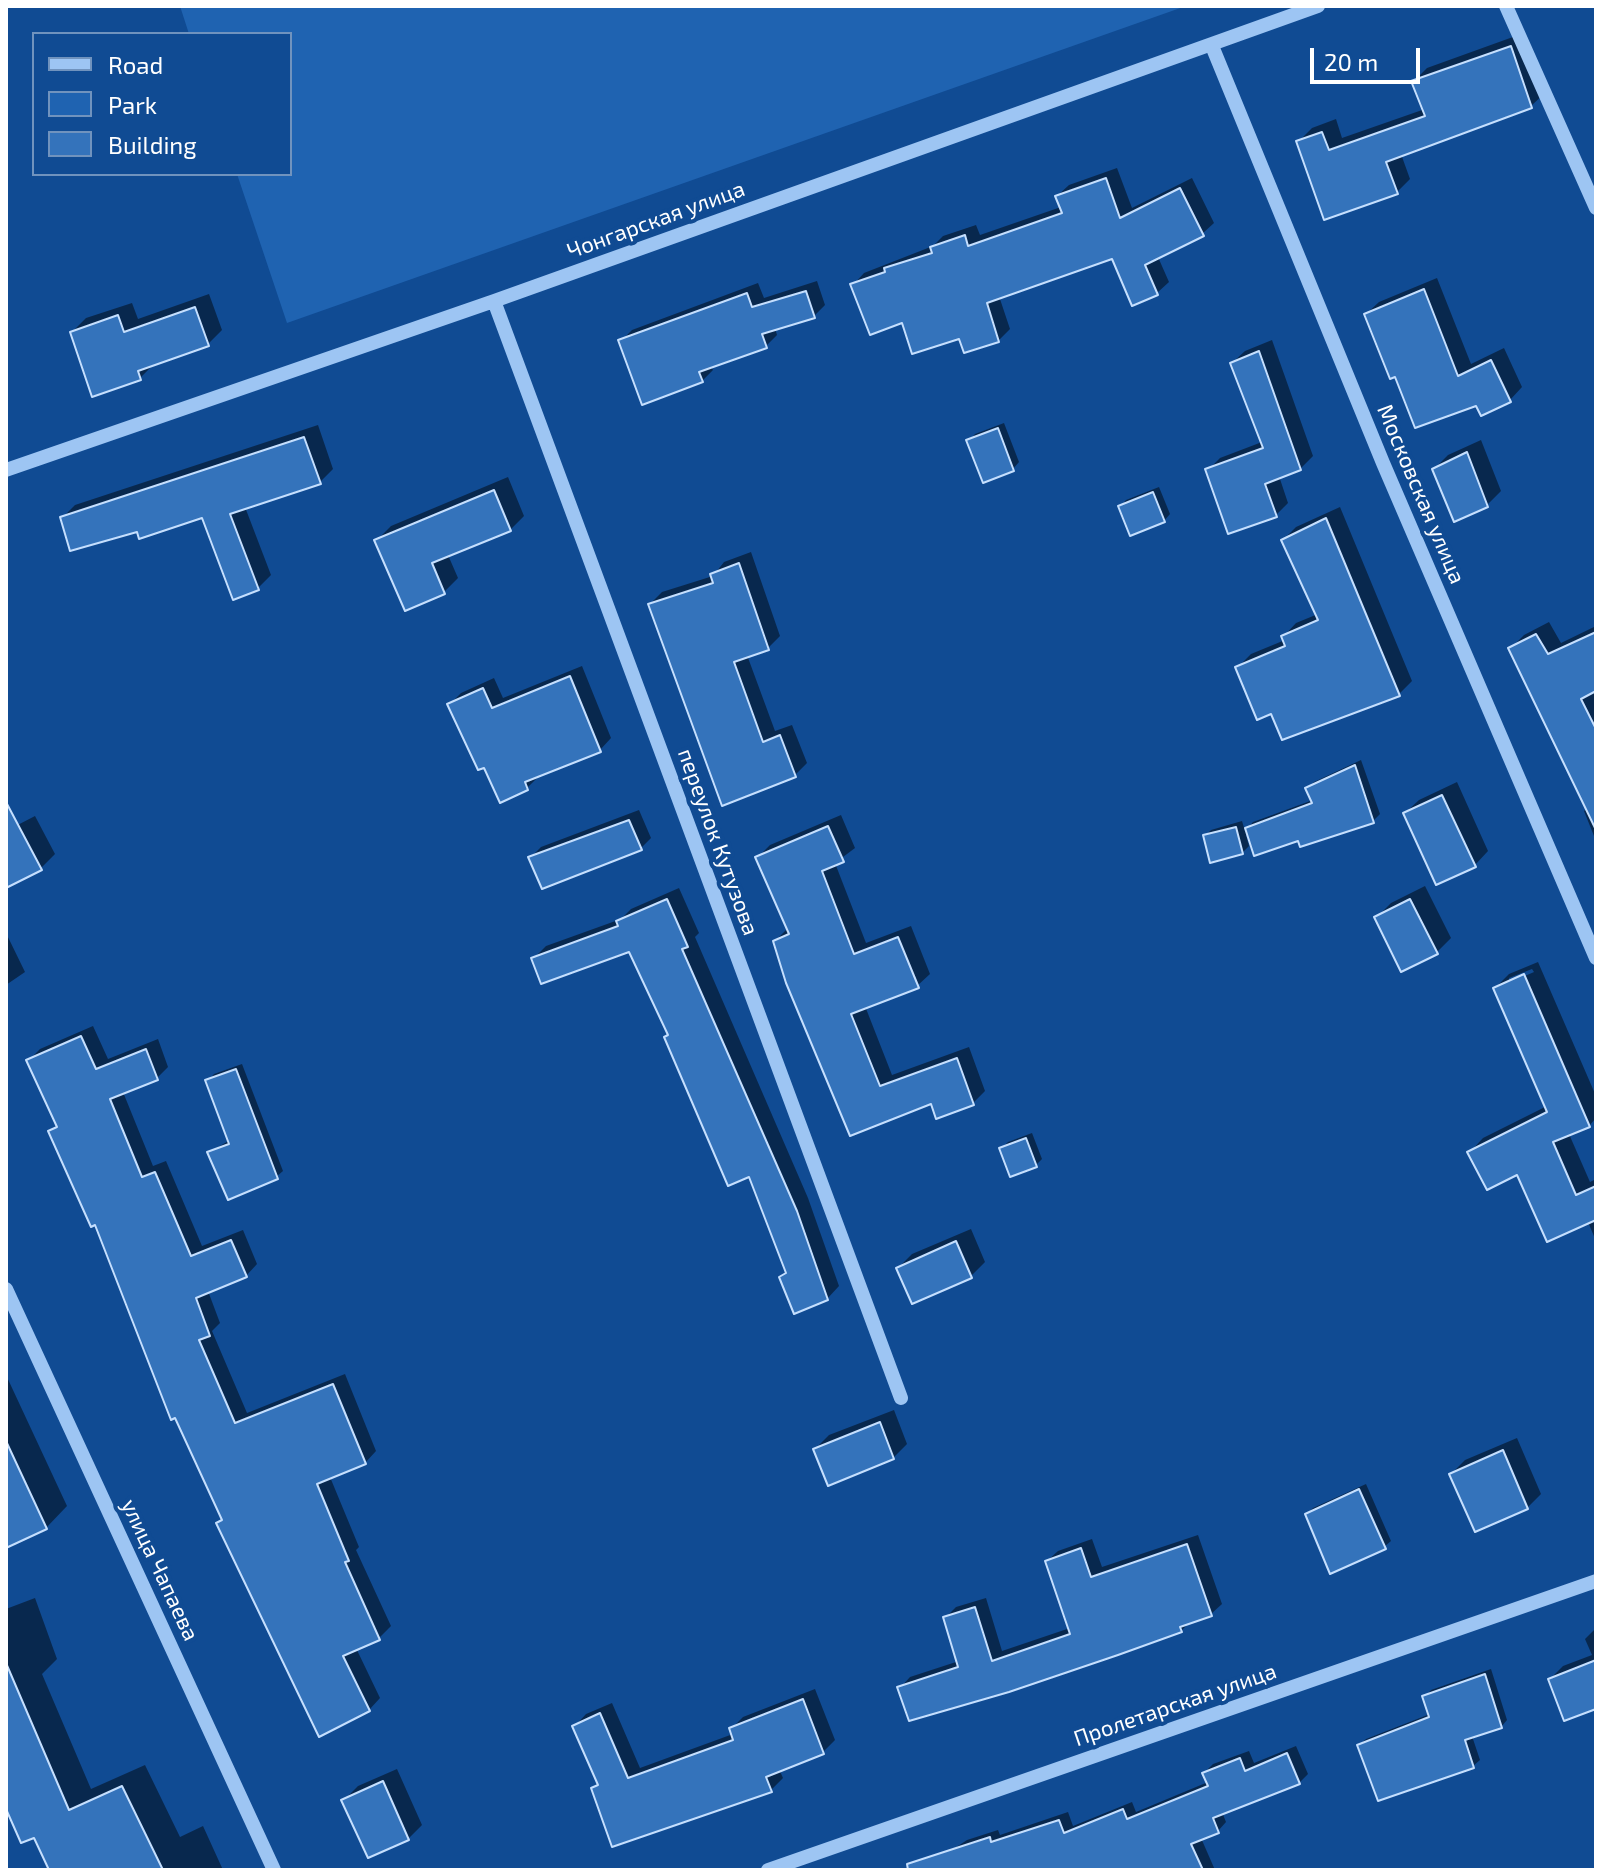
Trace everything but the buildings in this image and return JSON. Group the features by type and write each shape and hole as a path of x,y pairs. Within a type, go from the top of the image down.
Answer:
{"street":[{"name":"Чонгарская улица","path":"6,470 494,301 1318,6"},
{"path":"1506,6 1596,208"},
{"name":"Московская улица","path":"1212,46 1383,463 1596,958"},
{"name":"переулок Кутузова","path":"494,301 901,1398"},
{"name":"улица Чапаева","path":"6,1289 274,1870"},
{"name":"Пролетарская улица","path":"768,1870 1596,1581"}],"green space":[{"path":"180,6 1186,6 287,323 238,176 292,176 292,32 188,32"}]}
